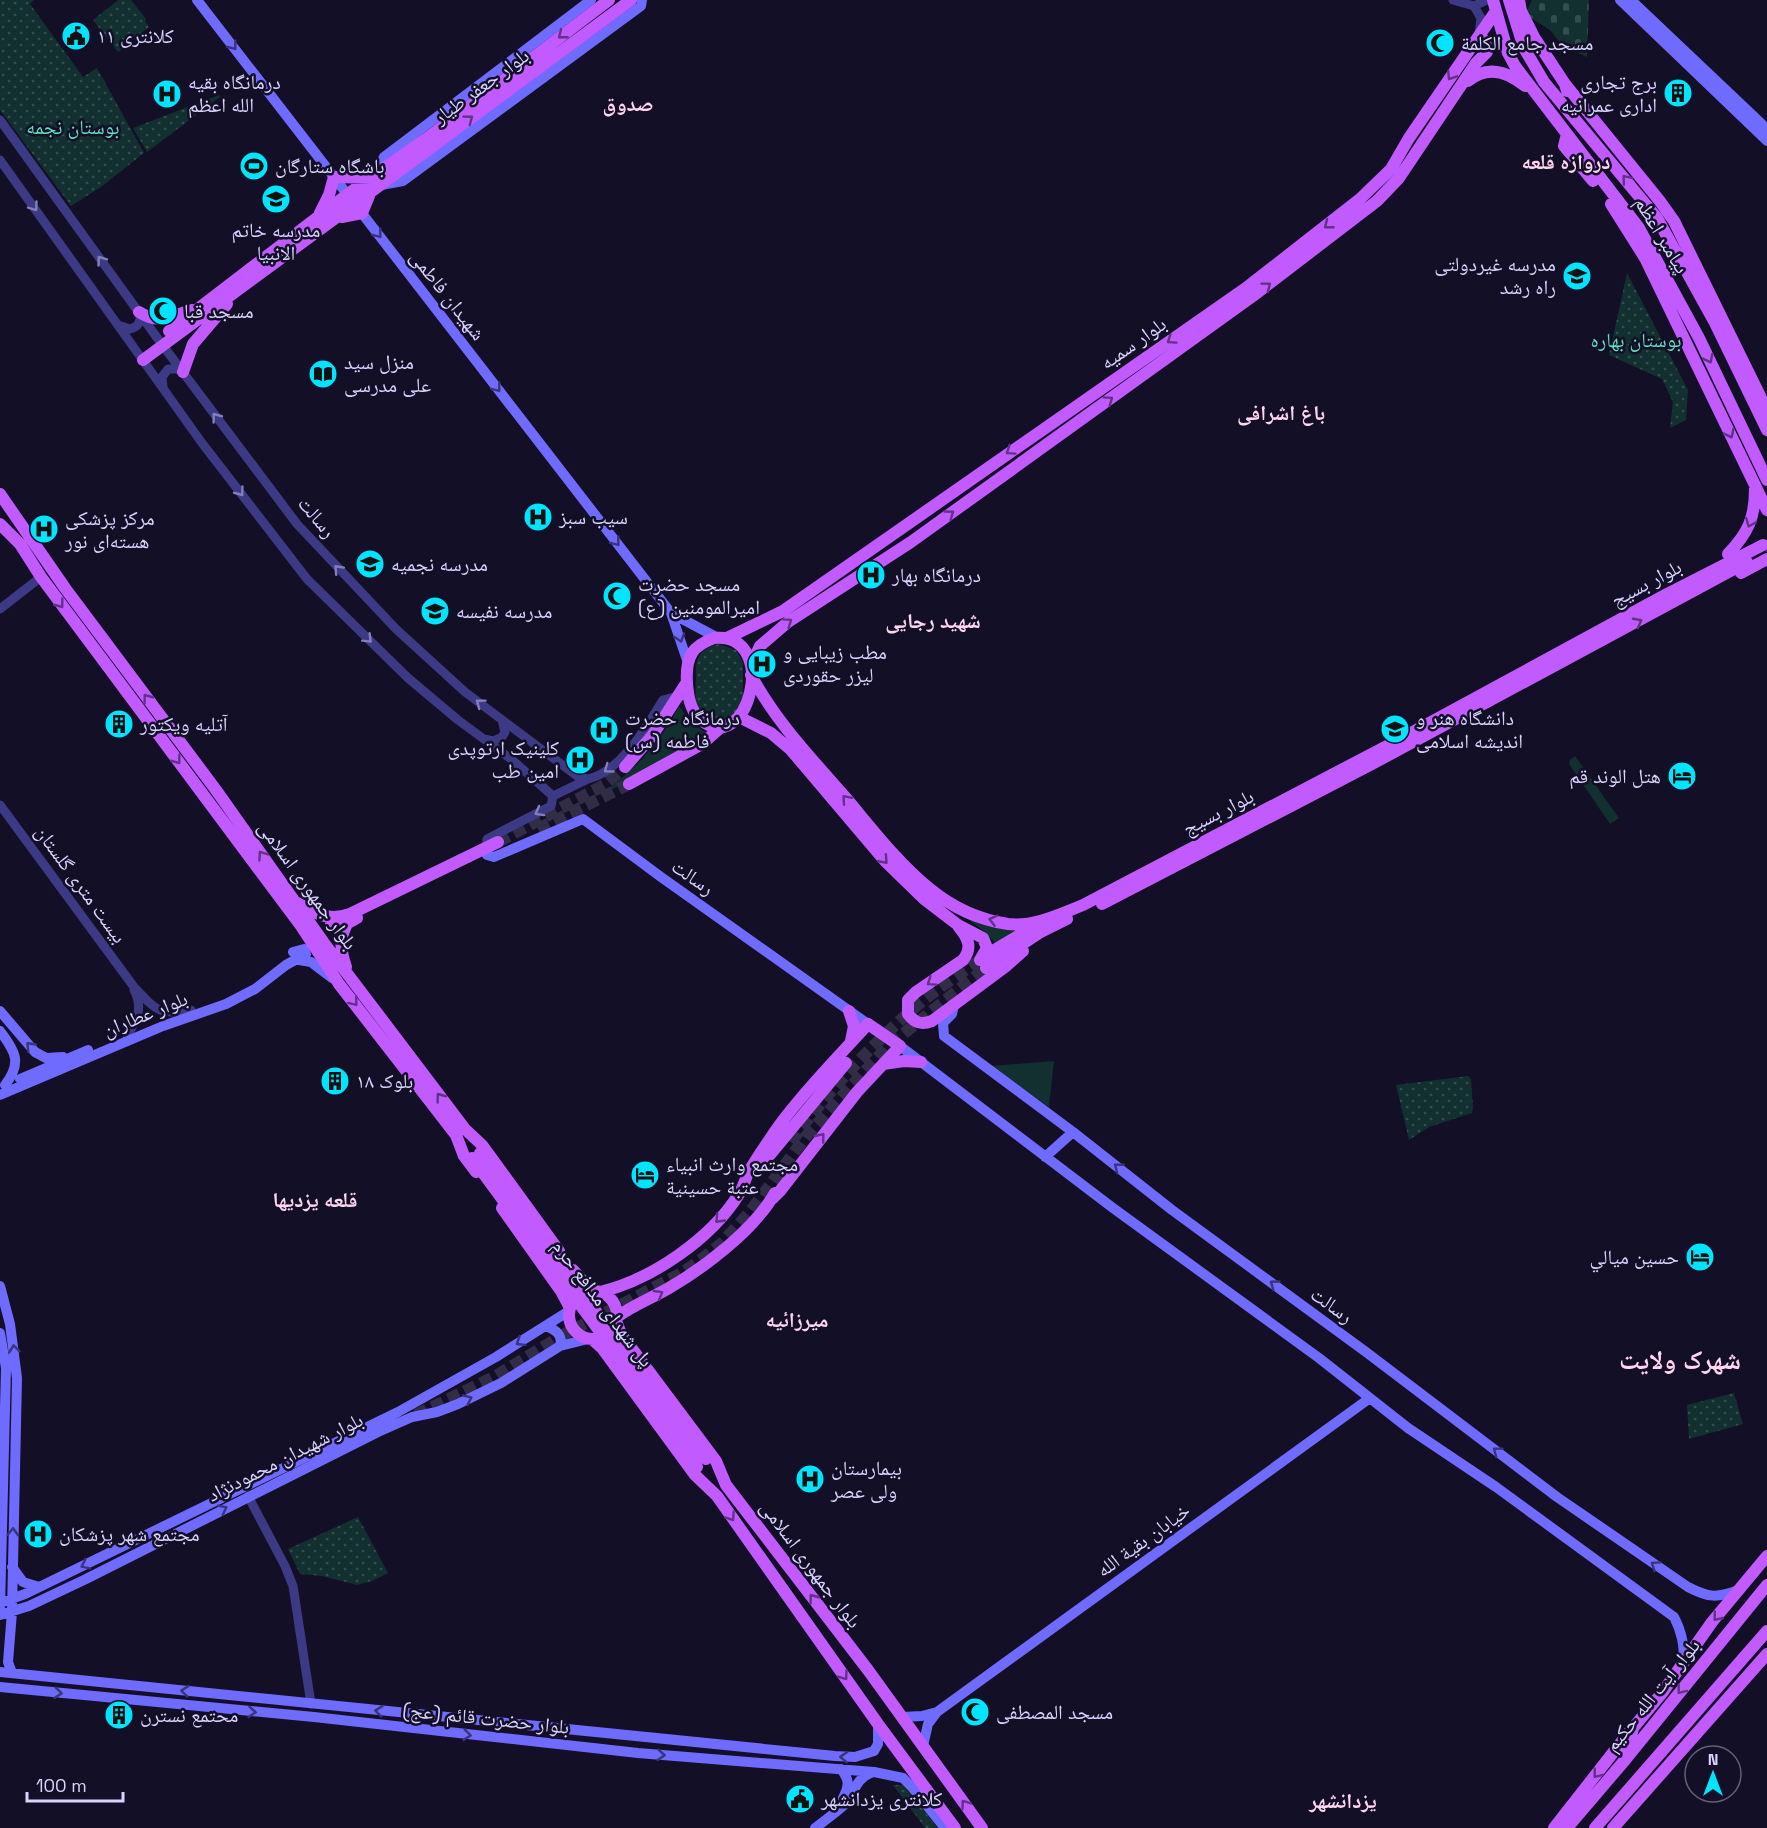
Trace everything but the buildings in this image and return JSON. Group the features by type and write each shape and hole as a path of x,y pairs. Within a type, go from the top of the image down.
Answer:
{"main road":[{"name":"شهیدان فاطمی","path":"197,0 671,612"},
{"path":"376,180 384,157 591,0"},
{"name":"بلوار جعفر طیار","path":"243,287 335,220 359,209 376,180 609,0"},
{"name":"بلوار جعفر طیار","path":"161,342 199,308 348,194 376,180 631,0"},
{"path":"318,216 329,195 334,177 403,181 641,6 642,0"},
{"path":"1620,0 1767,141"},
{"path":"1631,0 1767,129"},
{"name":"پیامبر اعظم","path":"1494,5 1508,52 1521,75 1640,228 1699,338 1761,482"},
{"name":"بلوار سمیه","path":"723,638 747,630 783,611 1238,294 1360,199 1391,169 1409,138 1478,38 1494,5"},
{"path":"1514,6 1521,11 1534,38"},
{"path":"1514,6 1565,84 1674,221 1767,410"},
{"name":"پیامبر اعظم","path":"1514,6 1520,38 1544,82 1658,218 1714,321 1767,430"},
{"name":"بلوار سمیه","path":"751,670 760,646 788,622 911,542 1253,296 1377,201 1399,178 1476,63 1487,52 1484,40 1478,38"},
{"path":"1463,85 1484,71 1494,72 1505,74 1521,82 1536,95"},
{"path":"1565,84 1568,110"},
{"path":"1567,134 1564,146 1609,201 1636,241 1761,482 1767,510"},
{"path":"1670,284 1679,289 1682,288 1688,282 1688,273"},
{"path":"141,357 243,287"},
{"path":"183,372 193,344 243,287"},
{"path":"140,312 149,318 158,320 199,308"},
{"path":"1699,338 1695,324 1697,315 1704,313 1714,321"},
{"path":"1728,554 1749,527 1761,482"},
{"name":"بلوار جمهوری اسلامی","path":"0,494 65,588 216,790 294,901 306,928"},
{"name":"بلوار جمهوری اسلامی","path":"0,524 20,544 41,577 460,1132 482,1145 569,1266 581,1281 596,1292"},
{"path":"1757,538 1764,554 1681,604 1675,606 1667,600 1668,587 1757,538"},
{"name":"بلوار بسیج","path":"751,670 764,698 778,718 891,852 930,889 959,908 994,921 1018,924 1054,921 1268,813 1425,726 1667,600 1764,554"},
{"path":"629,784 702,744 720,728 733,723 746,708 751,670 748,656 739,644 671,612"},
{"path":"671,612 688,663 688,694 694,712 708,724 720,728"},
{"path":"747,630 743,636 744,641 748,643 769,637"},
{"path":"688,663 696,648 708,640 723,638"},
{"path":"625,767 652,736 687,682"},
{"path":"771,733 766,723 767,718 770,715 778,718"},
{"path":"739,717 771,733 791,750 886,862 924,899 958,925 983,938 987,948 983,964 1025,930 1054,921"},
{"name":"رسالت","path":"486,851 494,857 583,819 868,1024"},
{"path":"294,901 314,913 344,920 501,844"},
{"path":"344,920 341,946 344,980"},
{"path":"958,925 968,938 968,954 963,960 911,996 907,1005 908,1014 913,1020 920,1023 932,1021 1005,967 1054,921"},
{"path":"306,928 296,956 344,980"},
{"name":"بلوار عطاران","path":"2,1089 191,1010 226,998 255,983 296,956"},
{"name":"بلوار عطاران","path":"2,1089 72,1056 127,1035 226,1004 255,989 296,956"},
{"name":"رسالت","path":"954,1005 952,1014 943,1023 944,1036 1073,1132 1172,1210 1366,1352 1557,1497 1623,1544 1705,1596 1722,1596 1739,1590"},
{"path":"0,1011 40,1056 52,1059 72,1056"},
{"path":"849,1011 854,1026 849,1045"},
{"path":"741,1192 760,1152 782,1121 868,1024 1205,1277 1310,1352 1408,1428 1496,1487 1674,1617 1684,1643 1684,1662"},
{"path":"0,1031 14,1053 16,1069 2,1089"},
{"path":"617,1319 699,1269 752,1222 780,1191 857,1092 900,1046"},
{"path":"883,1064 904,1061 921,1062"},
{"path":"596,1292 612,1300 617,1311 617,1319 609,1334 590,1339 574,1331 569,1319 569,1309 580,1294 628,1284 691,1245 721,1218 796,1121 846,1063"},
{"name":"بلوار جمهوری اسلامی","path":"460,1132 464,1156 553,1280 569,1309"},
{"name":"پل شهدای مدافع حرم","path":"460,1132 643,1390 702,1463 726,1485"},
{"path":"1045,1157 1073,1132"},
{"path":"772,1199 789,1168"},
{"path":"553,1280 564,1276 569,1266"},
{"path":"628,1284 625,1291 628,1300 640,1304"},
{"path":"0,1286 10,1324 16,1378 12,1567 0,1614"},
{"name":"بلوار شهیدان محمودنژاد","path":"4,1602 398,1412 488,1362 569,1309"},
{"name":"بلوار جمهوری اسلامی","path":"617,1319 621,1334 707,1448 719,1467 726,1485 902,1717 982,1828"},
{"path":"546,1326 555,1329 559,1334 560,1347"},
{"path":"0,1333 6,1368 2,1475 4,1602 12,1612 4,1664 12,1673"},
{"path":"602,1348 610,1339 621,1334"},
{"name":"بلوار جمهوری اسلامی","path":"590,1339 602,1348 695,1475 717,1496 878,1724 955,1828"},
{"name":"بلوار شهیدان محمودنژاد","path":"0,1614 12,1612 86,1579 378,1432 412,1417 437,1412 501,1383 572,1341 590,1339"},
{"name":"خیابان بقیة الله","path":"923,1746 928,1724 937,1712 1370,1398"},
{"name":"پل شهدای مدافع حرم","path":"702,1463 717,1496"},
{"path":"1554,1828 1662,1694 1712,1622 1767,1556"},
{"path":"12,1567 23,1582 39,1587"},
{"name":"بلوار آیت الله حکیم","path":"1567,1828 1767,1585"},
{"path":"1595,1828 1767,1631"},
{"path":"1614,1826 1767,1654"},
{"name":"بلوار حضرت قائم (عج)","path":"0,1672 613,1735 855,1757 874,1751 878,1744 878,1724"},
{"name":"بلوار حضرت قائم (عج)","path":"0,1687 314,1717 612,1750 874,1772 903,1778 945,1828"},
{"path":"0,1697 12,1688"},
{"path":"311,1704 314,1717"},
{"name":"خیابان بقیة الله","path":"902,1717 922,1716 937,1712"},
{"path":"1625,1760 1633,1728"},
{"path":"612,1750 613,1735"},
{"path":"1614,1826 1619,1815 1647,1779 1650,1765"},
{"path":"808,1828 837,1808 848,1789 847,1776 841,1769"},
{"path":"815,1828 852,1796 860,1778 874,1772"}],"street":[{"path":"1454,0 1474,6 1487,0"},
{"path":"1474,6 1480,18 1478,38"},
{"name":"رسالت","path":"0,120 183,372 297,524 396,629 465,692 577,776 588,779"},
{"path":"0,160 202,443 307,579 408,678 511,759 553,796"},
{"path":"119,324 125,328 134,328 140,322 140,312"},
{"path":"163,387 162,377 168,369 183,372"},
{"path":"0,609 41,577"},
{"path":"553,796 611,768 638,740 663,700 678,696"},
{"path":"482,738 493,741 502,737 505,732 502,720"},
{"path":"486,851 487,839 551,806 553,796"},
{"name":"بیست متری گلستان","path":"0,805 132,985 153,1007 164,1012 171,1014 191,1010"},
{"path":"127,1035 139,1013 138,997 132,985"},
{"path":"248,1496 293,1586 311,1704"}],"green space":[{"name":"بوستان نجمه","path":"0,0 34,0 30,4 83,77 97,68 144,153 101,187 71,206 0,110"},
{"path":"118,0 131,0 146,19 149,27 118,52 93,20"},
{"path":"1532,0 1589,0 1587,57 1563,46 1550,30 1525,14"},
{"path":"219,95 220,97 147,152 133,128"},
{"name":"بوستان بهاره","path":"1627,273 1688,390 1686,420 1670,428 1673,402 1662,379 1609,355"},
{"path":"719,644 736,650 743,663 743,700 732,717 712,719 701,712 698,707 696,668 701,653"},
{"path":"679,706 691,723 708,734 702,741 598,797 624,776 653,746"},
{"path":"1575,756 1619,818 1610,824 1569,764"},
{"path":"957,911 1017,930 995,943 985,932"},
{"path":"1054,1061 1049,1107 991,1066"},
{"path":"1468,1076 1471,1079 1472,1113 1429,1127 1409,1140 1396,1085"},
{"path":"1734,1393 1743,1424 1689,1439 1687,1405"},
{"path":"358,1517 388,1573 357,1585 322,1576 300,1574 288,1549"},
{"path":"893,1785 903,1785 938,1828 925,1828"}],"tunnel":[{"path":"498,842 604,785 625,767"},
{"path":"538,829 629,784"},
{"path":"791,1142 835,1086 885,1035 927,997 980,960"},
{"path":"416,1415 496,1376 563,1335 682,1273 706,1256 722,1243 750,1212 807,1135 888,1046 986,968"}],"place":[{"name":"کلانتری ۱۱","path":"76,36"},
{"name":"مسجد جامع الکلمة","path":"1440,43"},
{"name":"برج تجاری اداری عمرانیه","path":"1678,93"},
{"name":"درمانگاه بقیه الله اعظم","path":"167,94"},
{"name":"باشگاه ستارگان","path":"254,166"},
{"name":"مدرسه خاتم الانبیا","path":"276,199"},
{"name":"مدرسه غیردولتی راه رشد","path":"1577,276"},
{"name":"مسجد قبا","path":"163,311"},
{"name":"منزل سید علی مدرسی","path":"323,374"},
{"name":"سیب سبز","path":"538,517"},
{"name":"مرکز پزشکی هسته‌ای نور","path":"44,529"},
{"name":"مدرسه نجمیه","path":"370,564"},
{"name":"درمانگاه بهار","path":"871,575"},
{"name":"مسجد حضرت امیرالمومنین (ع)","path":"617,596"},
{"name":"مدرسه نفیسه","path":"435,611"},
{"name":"مطب زیبایی و لیزر حقوردی","path":"762,664"},
{"name":"آتلیه ویکتور","path":"119,724"},
{"name":"دانشگاه هنر و اندیشه اسلامی","path":"1395,729"},
{"name":"درمانگاه حضرت فاطمه (س)","path":"604,730"},
{"name":"کلینیک ارتوپدی امین طب","path":"580,760"},
{"name":"هتل الوند قم","path":"1682,776"},
{"name":"بلوک ۱۸","path":"335,1081"},
{"name":"مجتمع وارث انبياء عتبة حسينية","path":"645,1175"},
{"name":"حسين ميالي","path":"1700,1257"},
{"name":"بیمارستان ولی عصر","path":"810,1479"},
{"name":"مجتمع شهر پزشکان","path":"38,1534"},
{"name":"مسجد المصطفی","path":"975,1712"},
{"name":"محتمع نسترن","path":"119,1715"},
{"name":"کلانتری یزدانشهر","path":"800,1799"}],"district":[{"name":"صدوق","path":"628,103"},
{"name":"دروازه قلعه","path":"1566,161"},
{"name":"باغ اشرافی","path":"1281,412"},
{"name":"شهید رجایی","path":"933,620"},
{"name":"قلعه یزدیها","path":"315,1199"},
{"name":"میرزائیه","path":"797,1319"},
{"name":"شهرک ولایت","path":"1680,1360"},
{"name":"یزدانشهر","path":"1343,1800"}]}
